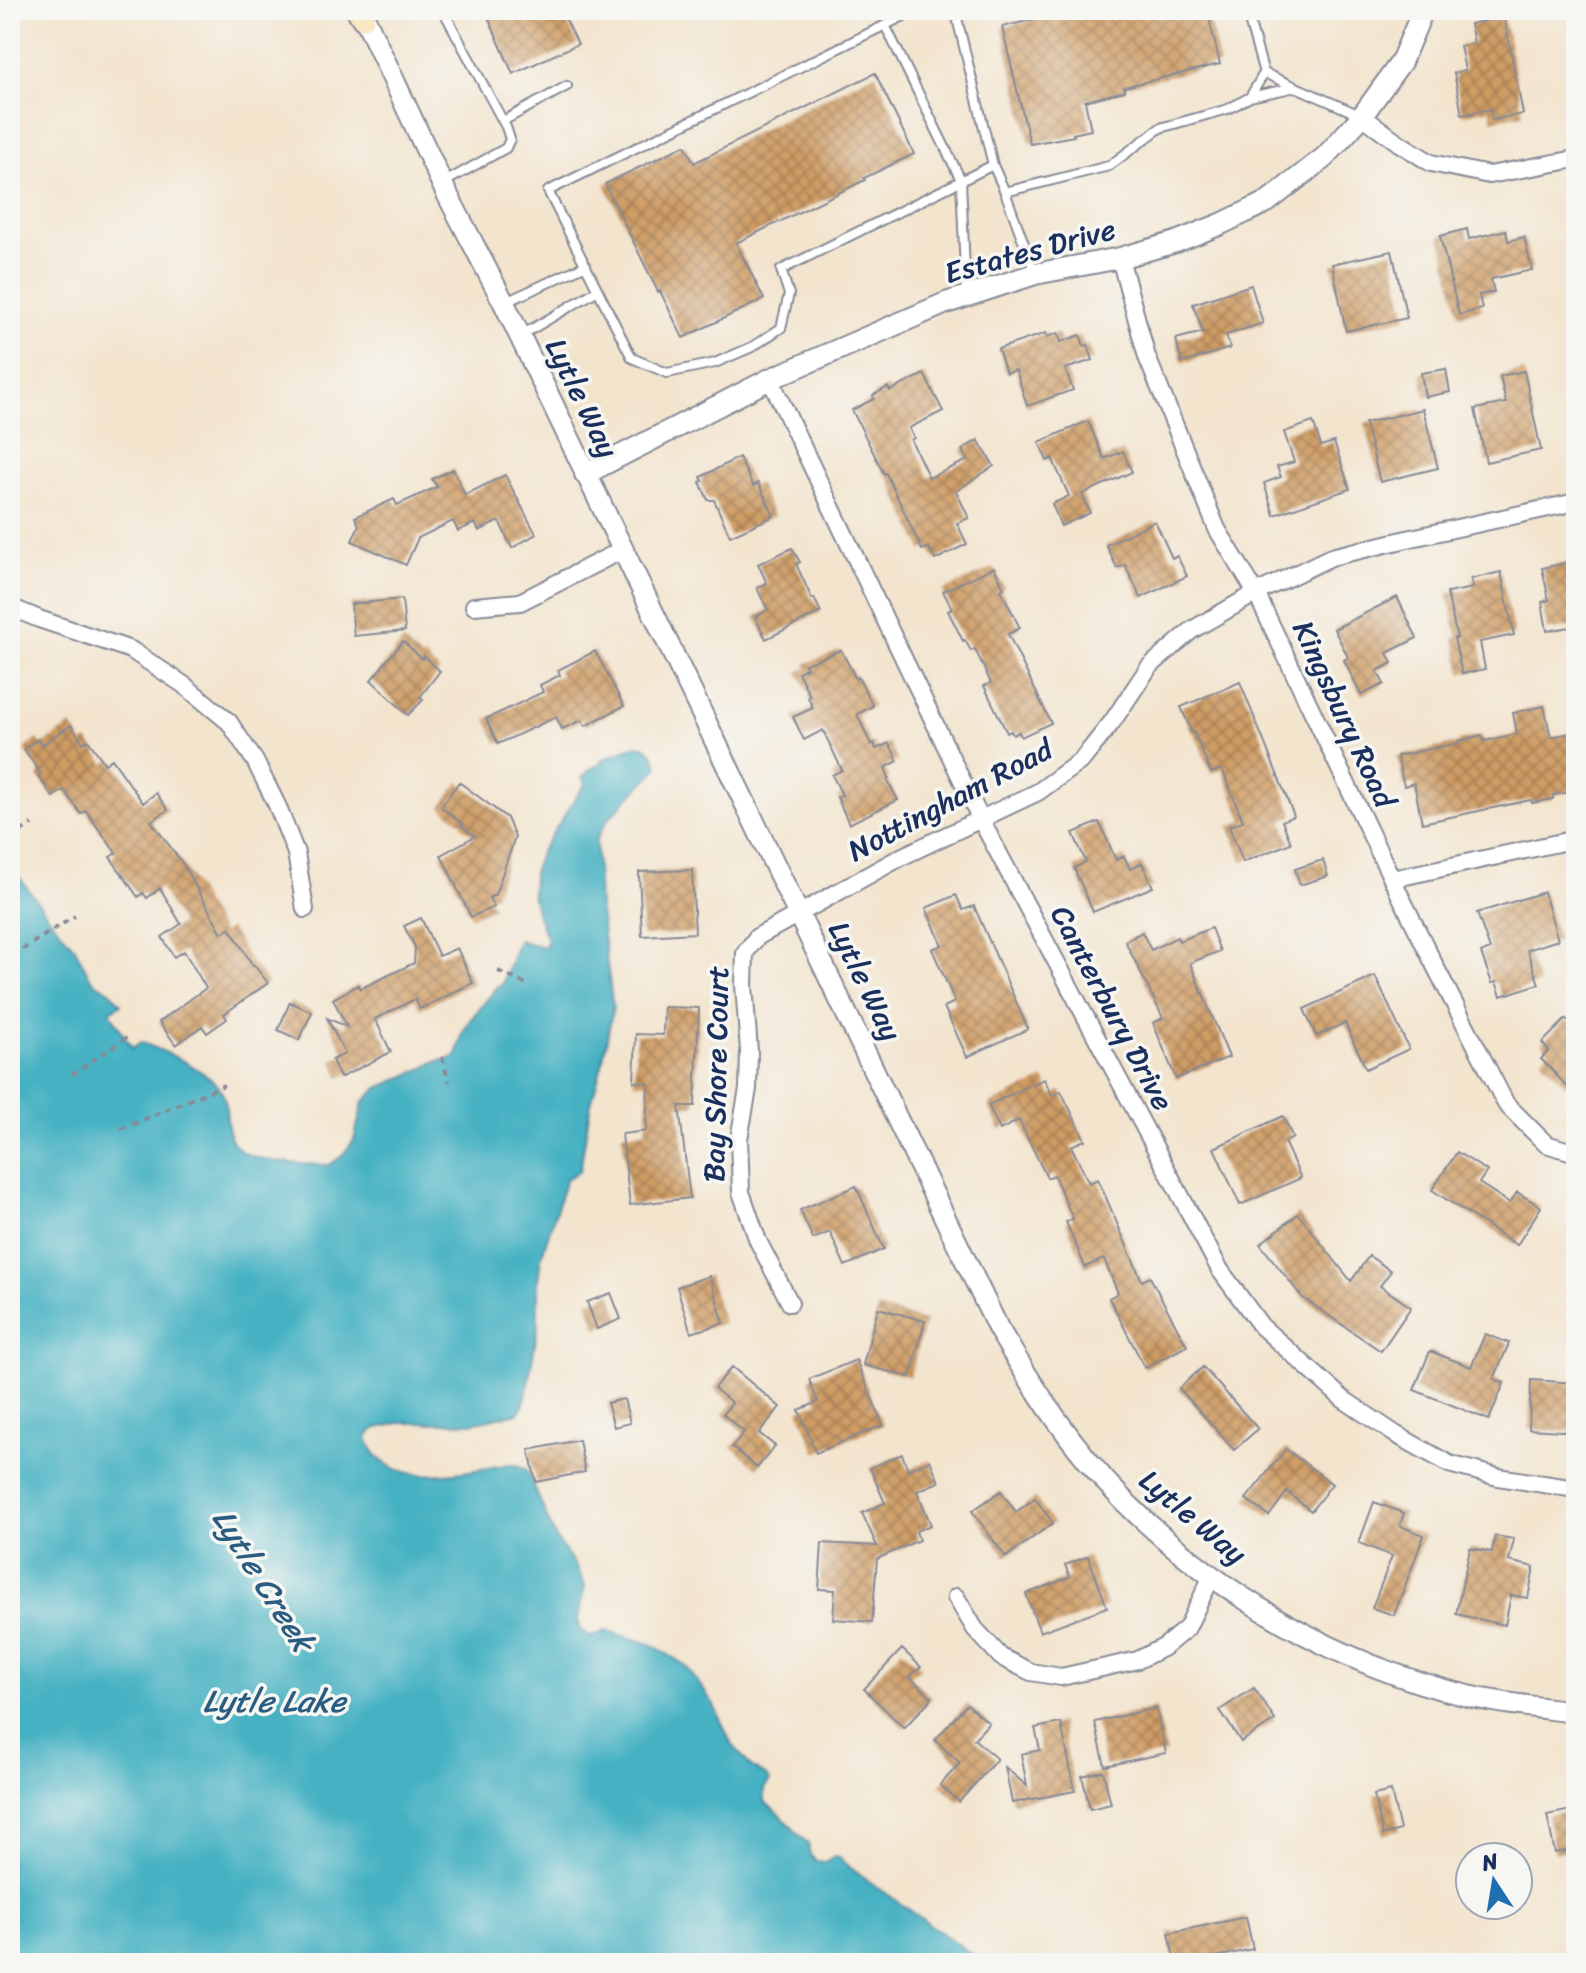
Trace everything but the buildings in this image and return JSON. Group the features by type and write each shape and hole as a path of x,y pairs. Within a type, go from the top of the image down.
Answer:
{"street":[{"name":"Estates Drive","path":"585,474 770,379 966,296 1035,274 1120,258 1176,242 1267,202 1325,157 1362,116 1401,62 1423,10"},
{"name":"Lytle Way","path":"360,13 504,303 998,1328 1034,1389 1122,1499 1212,1576 1270,1615 1334,1650 1395,1674 1467,1695 1534,1708 1576,1712"},
{"path":"1362,116 1431,163 1489,175 1576,159"},
{"name":"Kingsbury Road","path":"1120,258 1147,357 1217,529 1256,593 1392,879 1506,1104 1546,1144 1576,1153"},
{"name":"Canterbury Drive","path":"770,379 981,820 1220,1270 1261,1326 1343,1399 1395,1434 1449,1464 1498,1477 1576,1489"},
{"name":"Nottingham Road","path":"799,913 901,857 1038,792 1082,760 1149,667 1192,630 1256,593 1331,557 1576,502"},
{"path":"474,606 520,602 622,550"},
{"path":"10,607 131,650 184,685 229,722 255,761 277,805 296,853 305,909"},
{"path":"1392,879 1576,839"},
{"name":"Bay Shore Court","path":"790,1303 758,1241 741,1192 739,1139 748,1089 745,953 757,937 799,913"},
{"path":"956,1597 975,1629 1001,1657 1031,1672 1061,1677 1138,1660 1164,1647 1187,1628 1212,1576"}],"lane":[{"path":"442,183 506,148 510,139 443,10"},
{"path":"955,10 993,165 1035,274"},
{"path":"1246,10 1264,73 1250,97"},
{"path":"911,11 548,191 632,358 667,373 715,363 752,347 781,328 789,294 781,270 993,165"},
{"path":"885,25 961,180 966,296"},
{"path":"1264,73 1362,116"},
{"path":"503,121 567,86"},
{"path":"1005,192 1109,166 1160,128 1228,109 1250,97 1297,87"},
{"path":"504,303 586,265"},
{"path":"519,336 598,290"}],"path":[{"path":"10,838 32,824"},
{"path":"12,956 75,916"},
{"path":"498,971 530,986"},
{"path":"72,1075 128,1036"},
{"path":"442,1057 449,1082"},
{"path":"121,1129 224,1085"}],"water":[{"name":"Lytle Lake","path":"637,745 652,752 658,768 608,819 596,840 599,905 613,1008 590,1107 580,1171 566,1179 541,1258 538,1327 523,1406 518,1413 471,1423 399,1423 374,1429 367,1437 376,1455 390,1467 409,1473 451,1473 511,1464 527,1470 555,1537 585,1586 578,1618 580,1630 590,1637 606,1631 651,1644 685,1665 713,1703 731,1743 751,1767 770,1781 764,1789 764,1801 808,1844 810,1855 816,1861 826,1862 834,1856 838,1857 984,1963 10,1963 10,858 20,878 75,948 88,974 121,1004 110,1012 132,1048 141,1042 160,1050 191,1065 217,1085 225,1102 231,1138 243,1152 272,1161 329,1165 341,1157 354,1140 363,1102 378,1088 433,1062 457,1055 462,1034 470,1020 502,985 518,940 543,947 546,945 532,893 533,873 540,853 586,782 582,778 590,769 602,763 601,760"}],"water label":[{"name":"Lytle Creek","path":"263,1580"}]}
